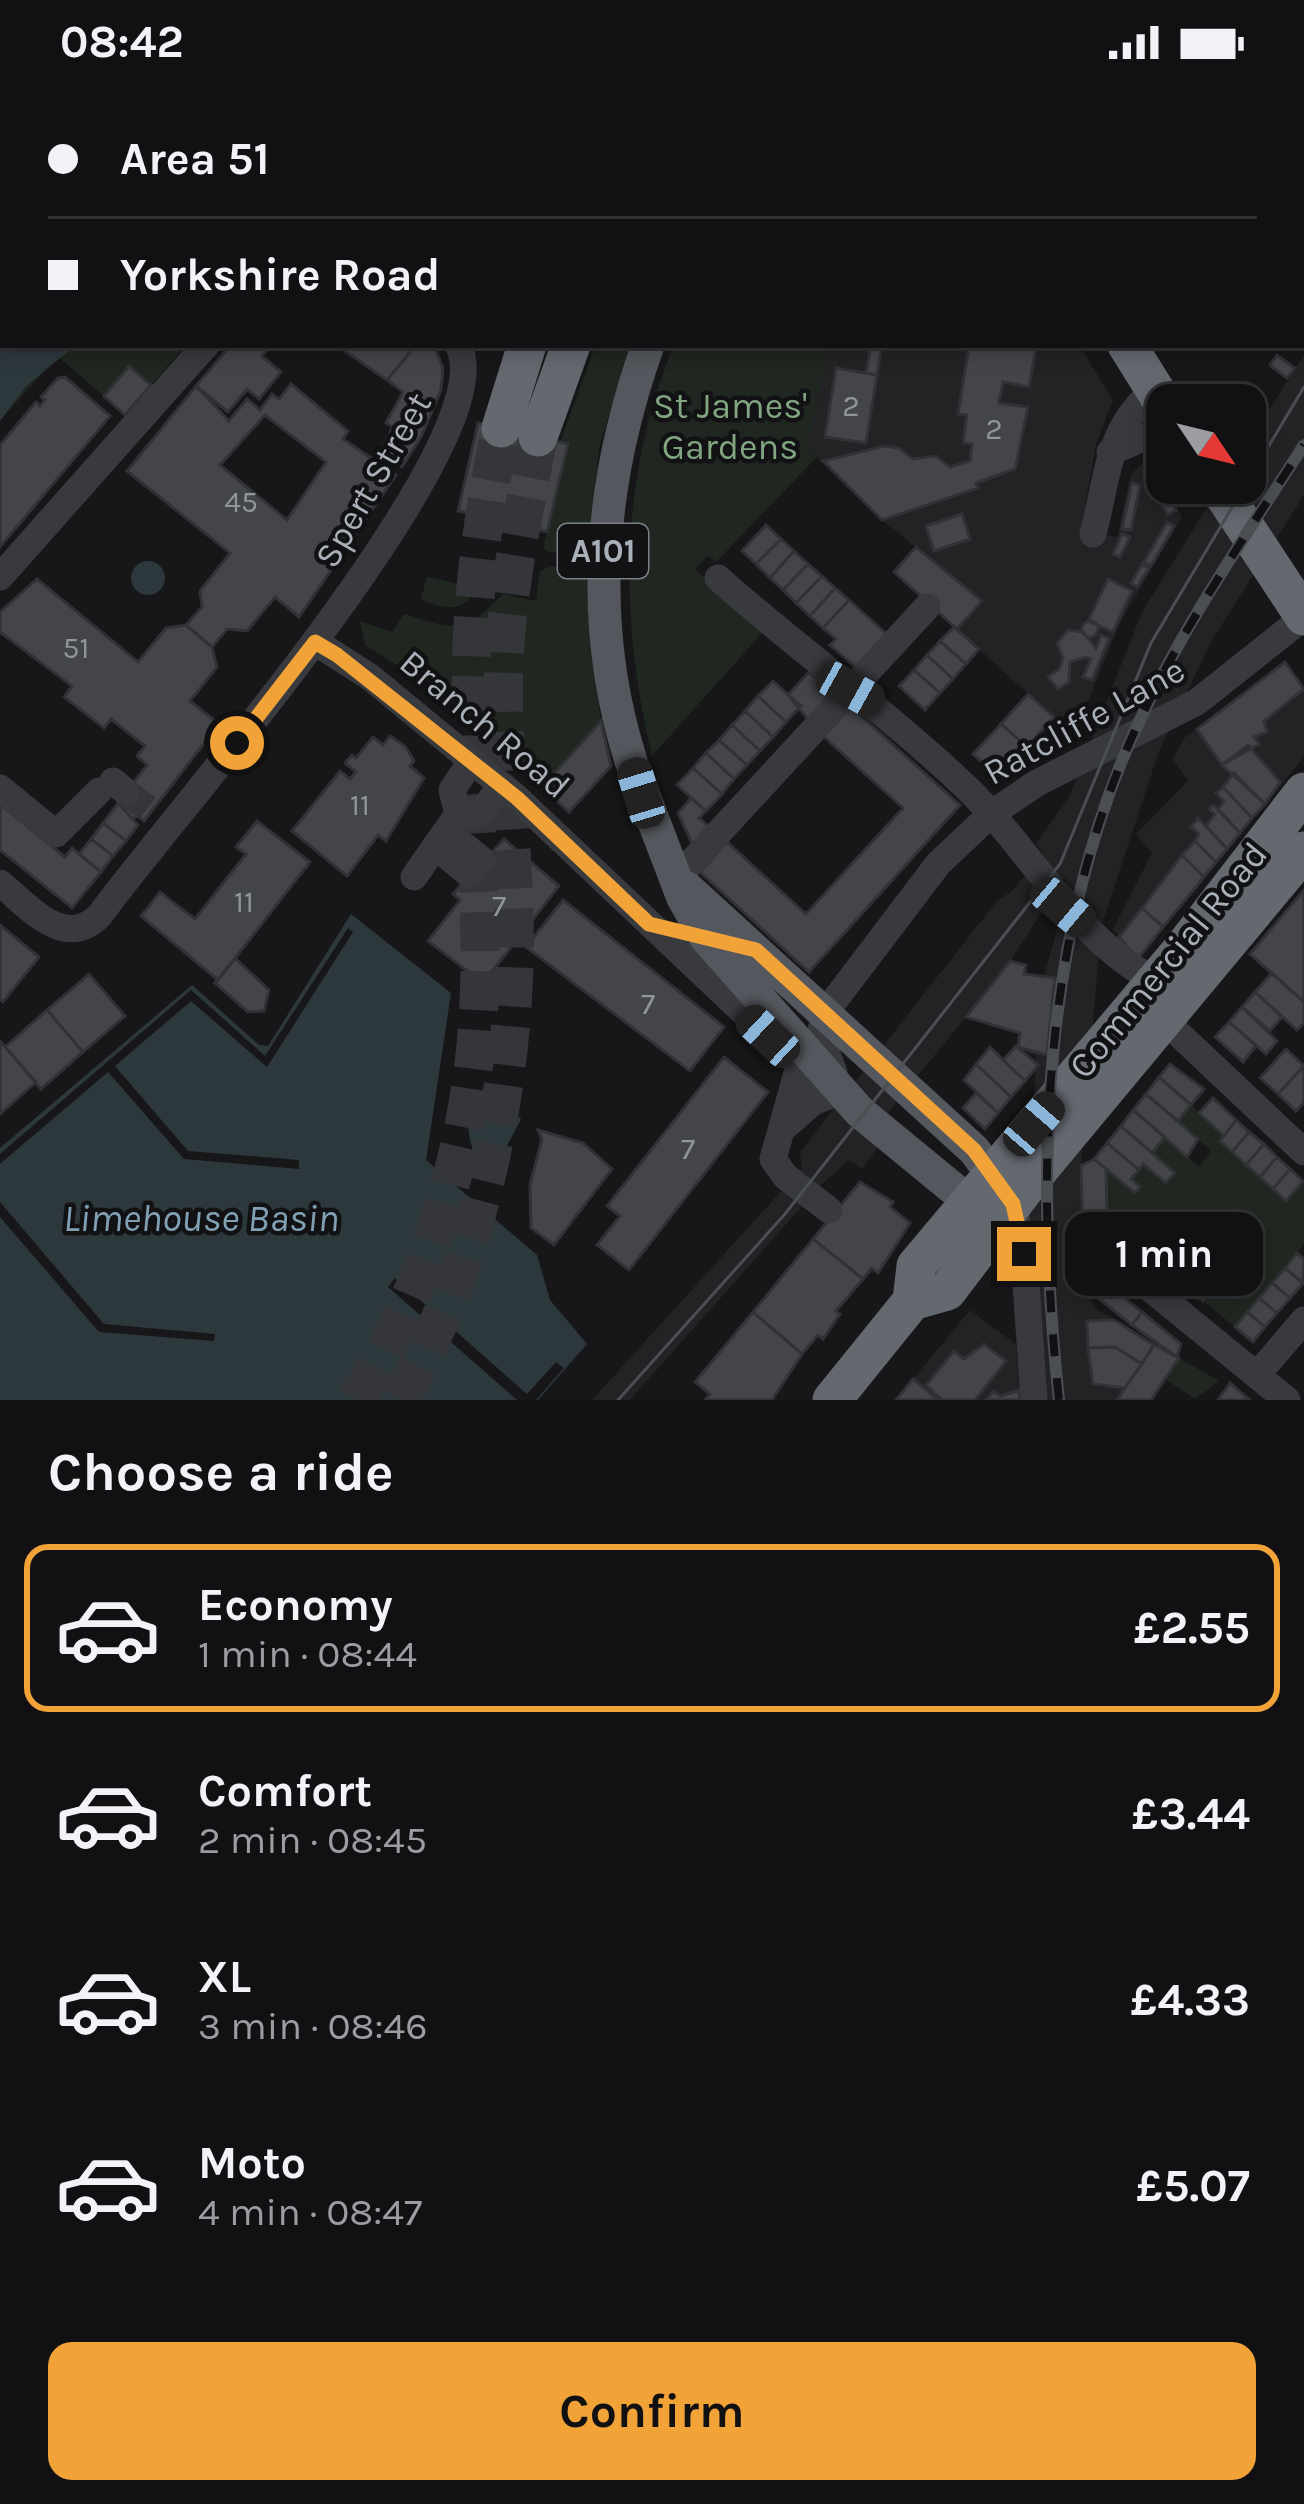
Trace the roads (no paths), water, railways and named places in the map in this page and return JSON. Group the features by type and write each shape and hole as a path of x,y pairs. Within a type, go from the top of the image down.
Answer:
{"highway":[{"path":"527,348 519,432 569,348"},
{"path":"1129,348 1151,384"},
{"path":"1230,504 1304,617"},
{"name":"Commercial Road","path":"993,1201 1154,980 1304,792"},
{"name":"Commercial Road","path":"832,1400 912,1301 916,1266 993,1201 1166,1021 1304,850"}],"main road":[{"name":"A101","path":"647,348 617,446 602,553 611,676 632,764 676,879 706,938"},
{"name":"A101","path":"676,879 756,950"},
{"name":"Branch Road","path":"706,938 844,1096 993,1201"},
{"name":"Branch Road","path":"756,950 974,1150 993,1201"}],"street":[{"path":"0,577 203,348"},
{"name":"Spert Street","path":"0,884 62,929 85,928 161,819 315,642 395,498 457,414 464,356 460,348"},
{"path":"1094,534 1110,452 1130,410 1146,405"},
{"path":"1110,452 1146,437"},
{"path":"718,578 850,689 875,703 991,814 1063,907 1154,980"},
{"path":"676,879 927,607"},
{"name":"Ratcliffe Lane","path":"825,1013 938,864 991,814 1037,784 1197,702 1304,617"},
{"name":"Branch Road","path":"315,642 370,677 502,785 799,1066 844,1096"},
{"path":"414,877 446,831 452,790 472,760"},
{"path":"446,831 481,813 502,785"},
{"path":"0,788 56,834 113,788"},
{"path":"446,831 476,867"},
{"name":"Branch Road","path":"649,924 756,950"},
{"path":"779,1132 813,1102 844,1096 822,1047 825,1013"},
{"path":"1166,1021 1304,1152"},
{"path":"799,1066 773,1159 785,1176 830,1210"},
{"path":"993,1201 1024,1254 1034,1400"},
{"path":"1088,1250 1118,1263 1287,1400"},
{"path":"1257,1376 1304,1319"}],"water":[{"path":"0,348 72,348 26,386 0,421"},
{"path":"148,561 160,566 165,578 160,590 148,595 136,590 131,578 136,566"},
{"name":"Limehouse Basin","path":"351,914 451,993 426,1160 537,1255 550,1300 587,1344 538,1400 0,1400 0,1148 192,985 259,1045 268,1046"},
{"path":"495,1095 514,1096 511,1109 521,1119 496,1167 475,1153 468,1127"}],"tunnel":[{"path":"356,1400 403,1313 440,1218 473,1069 480,926 472,645 482,536 501,428"},
{"path":"399,1400 452,1290 472,1229 501,1103 514,977 504,662 512,577 538,437"},
{"path":"126,792 151,811"}],"tram line":[{"path":"618,1400 785,1214 1060,864 1151,643 1304,387"}],"railway":[{"path":"1059,1400 1047,1223 1048,1133 1066,956 1085,870 1112,785 1165,670 1304,445"}],"park label":[{"name":"St James' Gardens","path":"730,426"}]}
